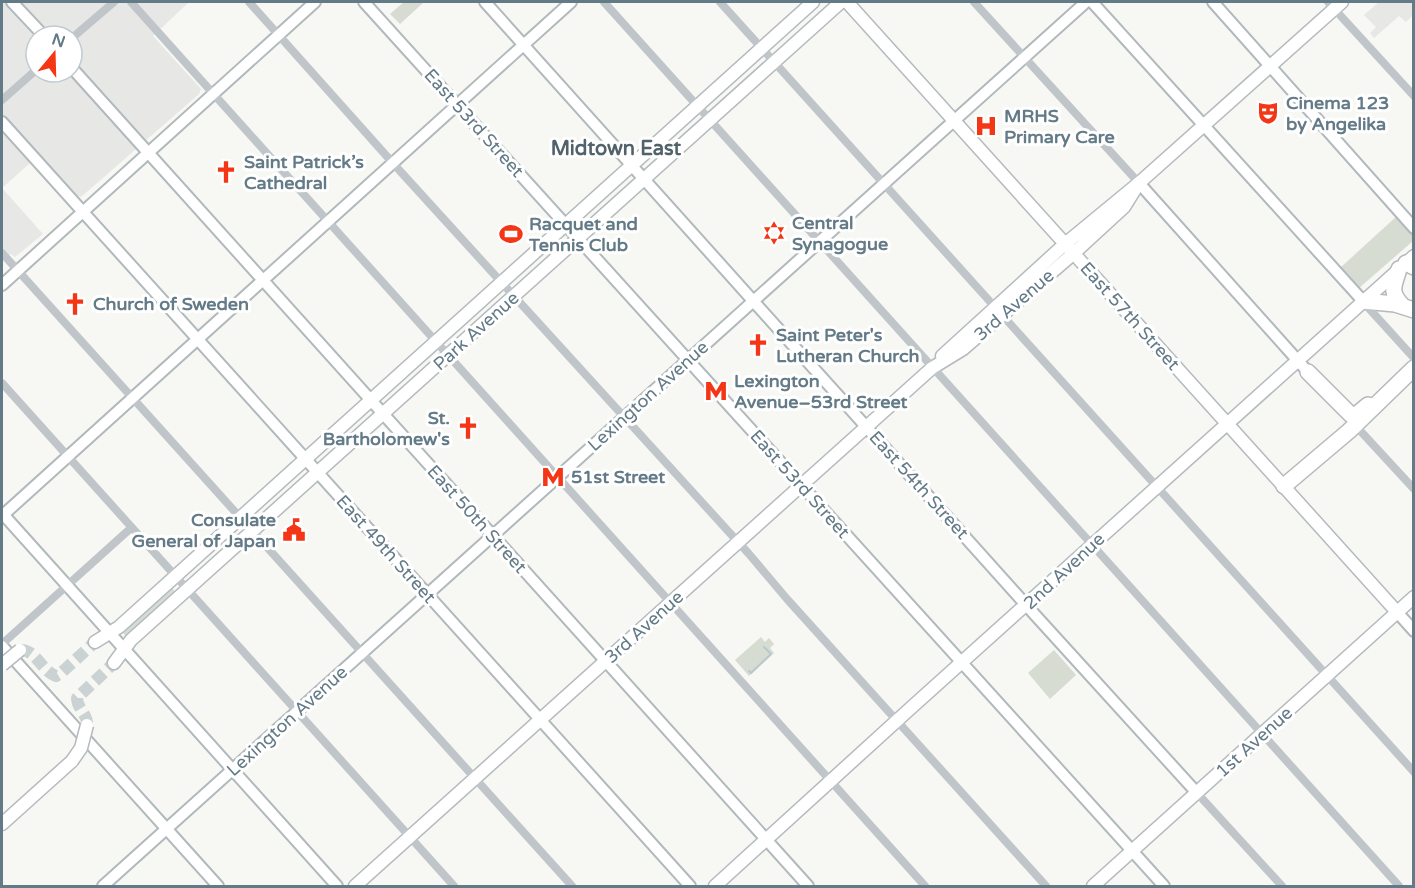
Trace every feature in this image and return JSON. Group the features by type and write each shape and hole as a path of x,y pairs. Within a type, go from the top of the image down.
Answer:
{"highway":[{"path":"1408,264 1393,291 1394,296 1408,307"},
{"path":"1363,301 1408,307"},
{"path":"1303,366 1353,415 1391,390"},
{"path":"1284,486 1355,425 1411,371"}],"main road":[{"path":"12,2 33,24"},
{"path":"2,285 315,2"},
{"name":"East 53rd Street","path":"364,2 1164,886"},
{"name":"East 54th Street","path":"485,2 1197,793"},
{"path":"337,886 2,515 571,2"},
{"name":"Park Avenue","path":"95,642 119,627 813,2"},
{"name":"Park Avenue","path":"114,663 132,640 841,2"},
{"name":"East 57th Street","path":"847,2 1413,631"},
{"name":"Lexington Avenue","path":"103,886 1086,2"},
{"path":"1092,2 1363,301"},
{"path":"1213,2 1413,228"},
{"name":"3rd Avenue","path":"1069,248 1082,229 1139,183 1335,4"},
{"name":"East 50th Street","path":"84,81 808,886"},
{"name":"East 49th Street","path":"2,122 690,886"},
{"path":"1139,183 1303,366"},
{"name":"3rd Avenue","path":"355,886 932,368 957,340 999,311 1069,248 1107,223 1124,207 1139,183"},
{"path":"1082,229 1107,223"},
{"name":"2nd Avenue","path":"715,886 1227,423 1303,366 1363,301 1408,264"},
{"name":"1st Avenue","path":"1093,886 1413,597"},
{"path":"2,645 218,886"},
{"path":"2,664 20,650"},
{"path":"2,824 76,757 83,743 87,725"}],"street":[{"path":"84,28 114,2"},
{"path":"131,2 926,886"},
{"path":"249,2 1046,886"},
{"path":"604,2 1400,886"},
{"path":"720,2 1413,772"},
{"path":"974,2 1139,183"},
{"path":"1335,4 1413,96"},
{"path":"2,100 24,81"},
{"path":"2,253 572,886"},
{"path":"1363,301 1413,358"},
{"path":"1303,366 1413,489"},
{"path":"2,383 454,886"},
{"path":"2,645 131,528"},
{"name":"East 54th Street","path":"1197,793 1282,886"}],"shaded area":[{"path":"2,2 189,2 153,36 201,89 199,94 81,197 75,195 39,155 2,188"},
{"path":"404,2 424,2 400,24 390,14"},
{"path":"1379,2 1413,2 1413,15 1406,22 1399,16 1374,38 1370,33 1376,27 1364,15"},
{"path":"2,188 43,234 15,257 11,254 8,256 2,250"},
{"path":"1397,216 1413,236 1413,241 1359,288 1340,268"},
{"path":"172,588 176,593 127,637 122,632"},
{"path":"761,637 765,642 769,638 774,644 770,648 774,653 749,676 735,660"},
{"path":"1054,650 1076,675 1050,699 1028,673"}],"waterway":[{"path":"749,671 751,673 771,654 764,647"}],"tunnel":[{"path":"20,650 30,653 46,670 56,676 95,642"},
{"path":"87,725 77,698 114,663"}],"place":[{"name":"Cinema 123 by Angelika","path":"1268,113"},
{"name":"MRHS Primary Care","path":"986,126"},
{"name":"Saint Patrick’s Cathedral","path":"226,172"},
{"name":"Central Synagogue","path":"774,233"},
{"name":"Racquet and Tennis Club","path":"511,234"},
{"name":"Church of Sweden","path":"75,304"},
{"name":"Saint Peter's Lutheran Church","path":"758,345"},
{"name":"Lexington Avenue–53rd Street","path":"716,391"},
{"name":"St. Bartholomew's","path":"468,428"},
{"name":"51st Street","path":"553,477"},
{"name":"Consulate General of Japan","path":"294,530"}],"district":[{"name":"Midtown East","path":"616,148"}]}
